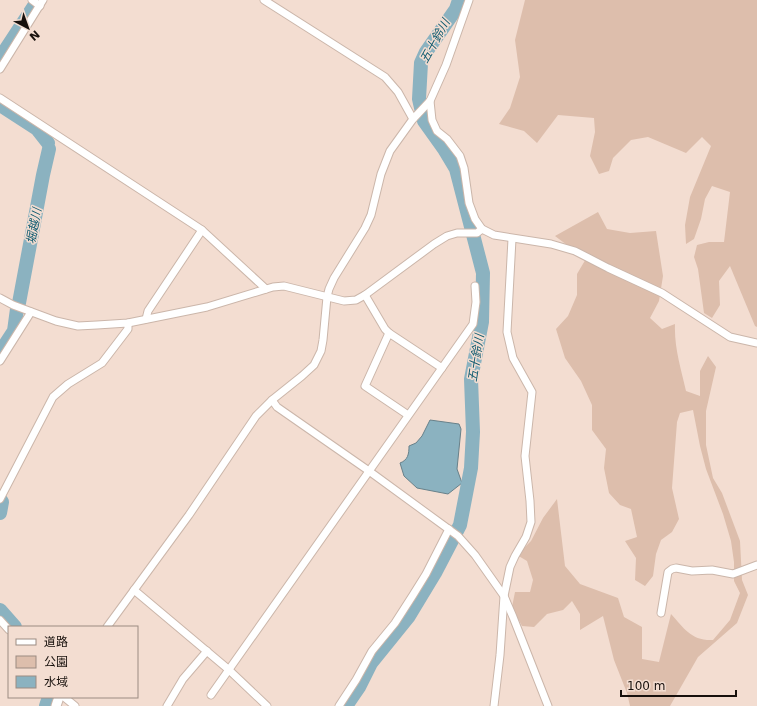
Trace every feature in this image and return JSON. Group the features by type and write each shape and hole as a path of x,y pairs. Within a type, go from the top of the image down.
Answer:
{"street":[{"path":"264,0 385,77 398,92 415,117"},
{"path":"108,626 185,521 256,416 272,400 314,365 321,351 327,297 334,278 365,228 371,215 380,174 390,151 415,117 428,103 446,66 468,0"},
{"path":"0,69 37,2"},
{"path":"0,98 202,230 266,289"},
{"path":"428,103 432,120 438,131 453,146 460,156 464,168 469,203 480,231"},
{"path":"146,319 148,311 202,230"},
{"path":"0,298 13,305 56,321 78,326 128,323 207,307 273,287 284,286 344,301 356,300 447,236 457,233 480,231 494,236 552,244 575,251 662,293 730,337 757,343"},
{"path":"494,706 500,655 504,596 510,567 526,538 531,522 525,456 532,392 513,358 507,332 512,239"},
{"path":"211,695 473,324 476,302 475,286"},
{"path":"365,295 384,329 442,368"},
{"path":"0,361 31,312"},
{"path":"1,496 53,397 68,384 102,363 128,329 128,323"},
{"path":"390,333 365,386 408,415"},
{"path":"272,400 277,407 453,532 484,567 504,596 548,706"},
{"path":"338,706 356,680 372,651 395,624 453,532"},
{"path":"661,612 668,572 672,569 676,568 692,571 712,570 733,574 757,565"},
{"path":"134,590 228,669 267,706"},
{"path":"0,620 8,629"},
{"path":"167,706 183,679 207,651"},
{"path":"65,698 75,706"}],"green space":[{"path":"525,0 757,0 757,327 755,326 730,266 719,281 720,305 712,318 704,313 698,269 694,257 697,245 709,242 724,242 730,192 712,186 705,199 701,219 694,239 686,244 685,225 690,197 711,146 702,137 686,153 648,137 631,140 613,158 609,171 599,174 590,156 595,132 594,118 558,115 537,143 524,131 499,124 510,108 520,77 515,40"},
{"path":"598,212 607,229 630,233 656,231 663,276 659,301 650,318 662,329 675,324 677,350 686,391 700,396 700,371 708,356 716,367 706,411 706,445 713,478 722,493 740,541 742,580 748,595 737,623 698,657 670,706 630,706 627,693 614,660 603,616 580,630 580,614 572,601 563,610 547,614 534,627 522,626 512,607 515,592 530,592 533,580 527,561 517,555 531,541 543,518 557,499 565,566 580,584 618,598 624,617 642,627 642,659 659,662 671,614 684,629 693,636 705,640 713,640 730,620 740,593 734,581 734,562 731,541 723,514 706,469 693,410 680,413 677,422 672,488 679,519 672,532 661,540 656,554 653,576 645,586 635,580 636,558 625,541 637,537 631,509 620,505 609,493 604,468 606,449 592,430 592,405 581,381 565,358 556,329 568,316 577,295 577,274 587,257 571,248 555,236"}],"water":[{"path":"430,420 459,424 461,429 457,469 462,483 448,494 417,488 404,476 400,463 408,456 409,446 416,443 422,436"}],"waterway":[{"name":"堀越川","path":"0,58 38,0"},
{"name":"五十鈴川","path":"346,706 359,687 371,663 409,616 435,573 460,525 471,468 473,432 471,379 482,322 483,273 456,169 424,121 419,99 421,63 426,52 456,9 459,0"},
{"name":"堀越川","path":"0,105 37,129 48,143"},
{"name":"堀越川","path":"19,303 49,149"},
{"name":"堀越川","path":"0,352 14,331 17,309"},
{"name":"堀越川","path":"0,499 2,502 0,513"},
{"name":"堀越川","path":"0,610 14,626"},
{"name":"堀越川","path":"46,706 49,698"}]}
